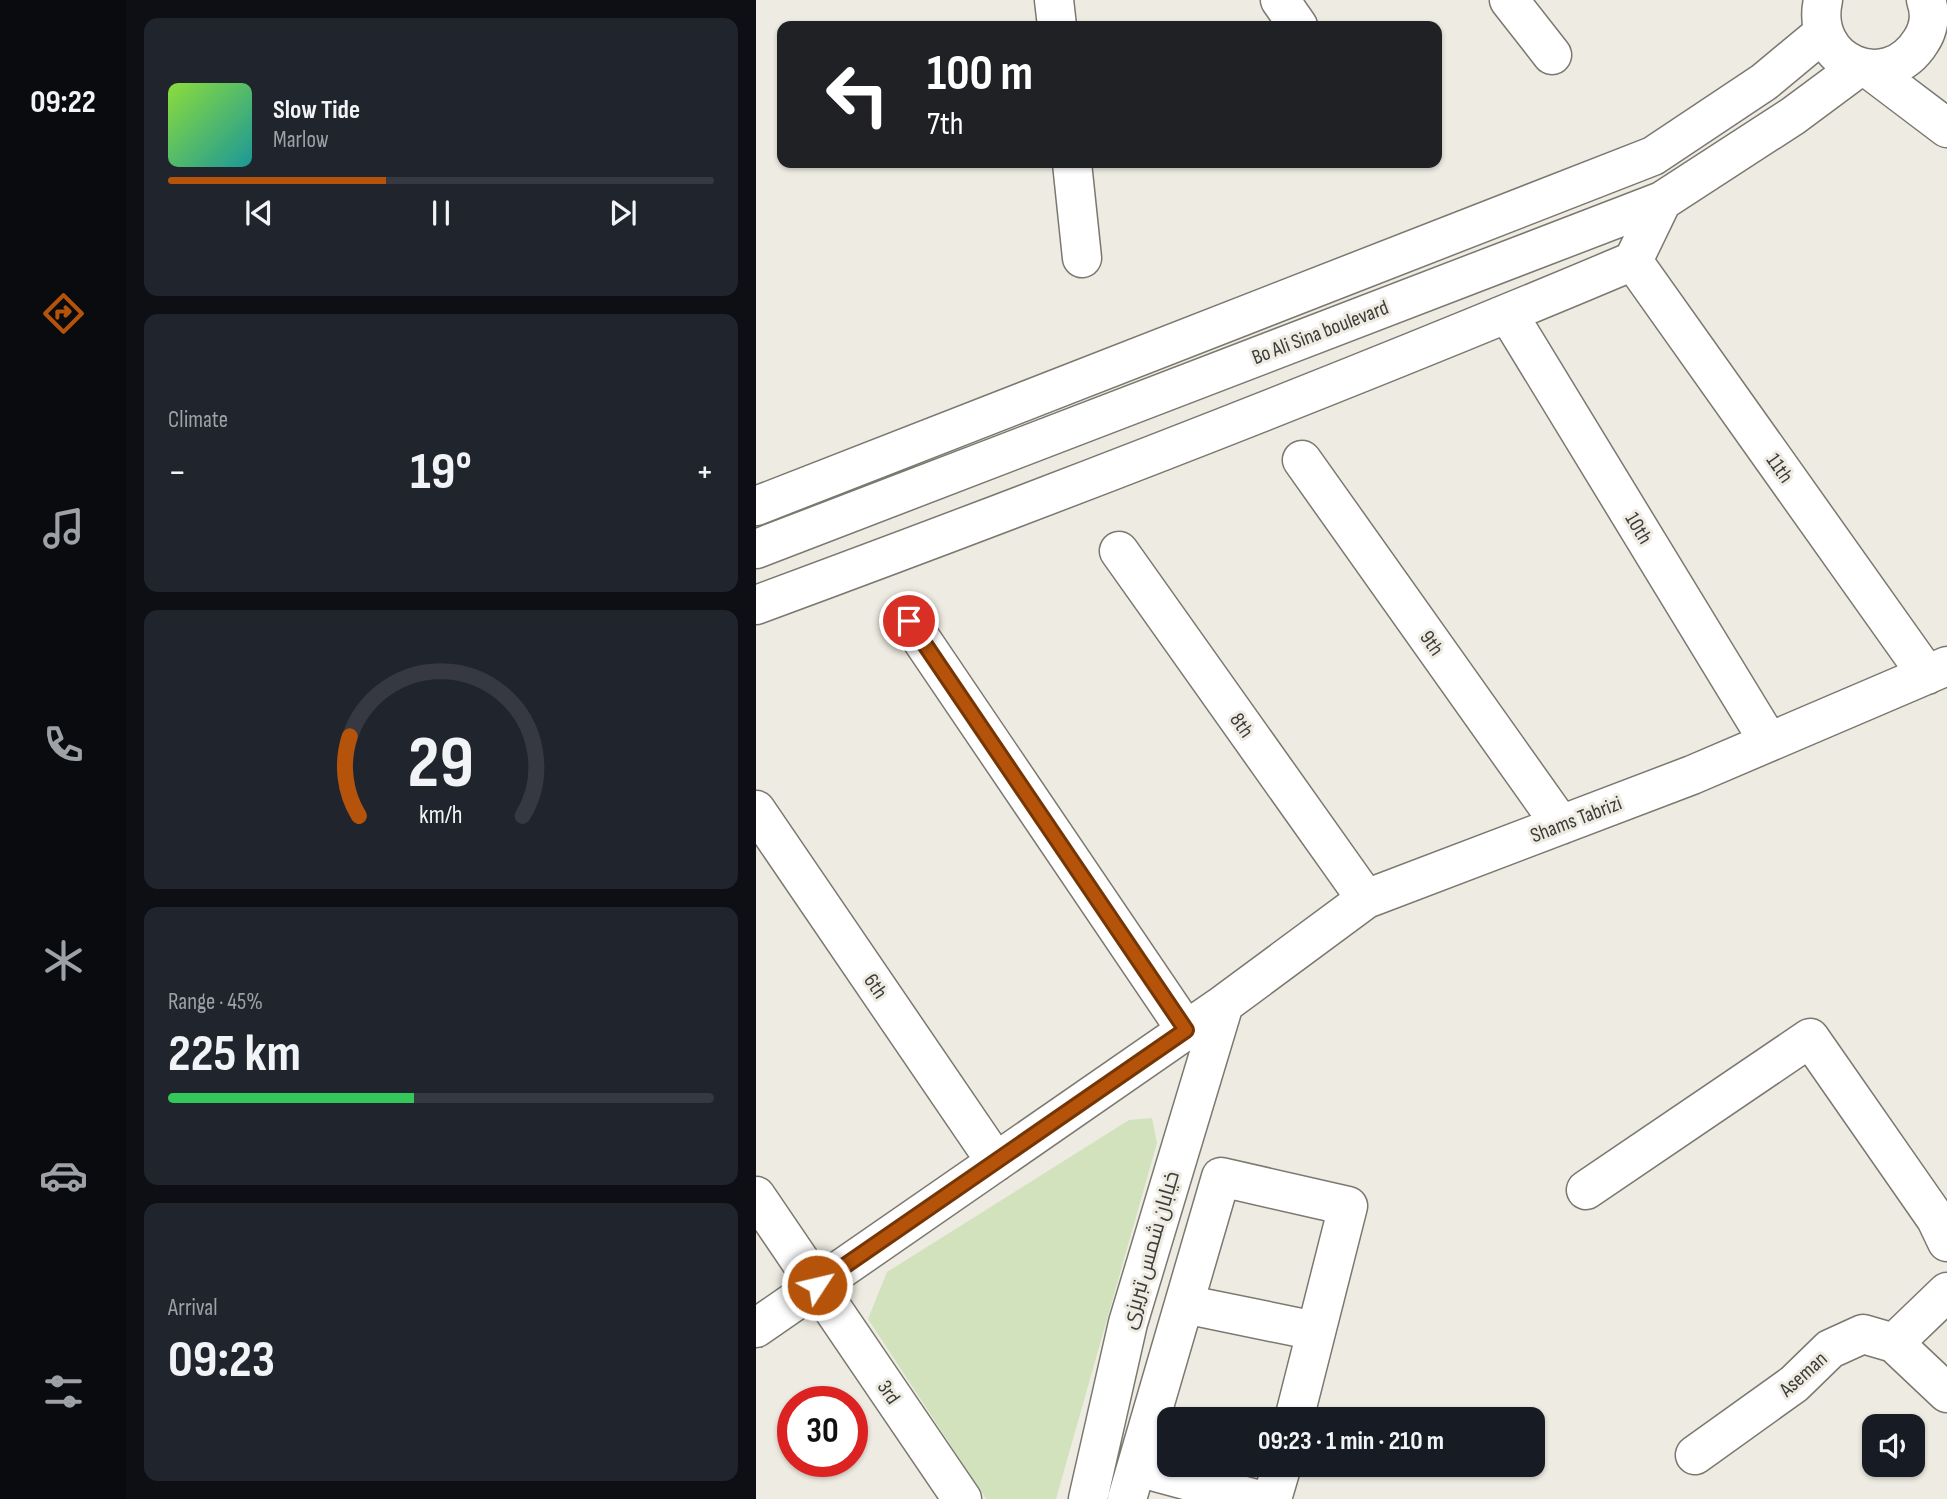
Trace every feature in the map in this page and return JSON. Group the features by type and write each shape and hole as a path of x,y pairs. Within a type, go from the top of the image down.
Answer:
{"street":[{"path":"1055,0 1057,21"},
{"path":"1280,0 1295,21"},
{"path":"1509,0 1552,55"},
{"path":"1823,16 1832,48 1843,60 1864,68 1947,128"},
{"name":"Bo Ali Sina boulevard","path":"756,506 1653,156 1765,82 1823,16"},
{"path":"1864,68 1894,66 1914,53 1932,18"},
{"name":"Bo Ali Sina boulevard","path":"756,549 1662,201 1864,68"},
{"path":"1073,168 1083,258"},
{"path":"756,605 1073,486 1508,314 1633,261 1662,201"},
{"name":"11th","path":"1633,261 1937,670"},
{"name":"10th","path":"1508,314 1769,742"},
{"name":"9th","path":"1302,460 1561,825"},
{"name":"8th","path":"1118,551 1366,899"},
{"path":"909,621 1186,1030"},
{"name":"Shams Tabrizi","path":"756,1328 1224,1004 1366,899 1769,742 1937,670"},
{"name":"6th","path":"756,810 996,1162"},
{"name":"خیابان شمس تبریزی","path":"1088,1499 1128,1322 1224,1004"},
{"path":"1586,1190 1810,1038 1936,1219 1947,1242"},
{"path":"1256,1499 1132,1483 1221,1177 1348,1206 1297,1407"},
{"name":"3rd","path":"756,1196 962,1499"},
{"path":"1894,1343 1947,1292"},
{"path":"1184,1304 1316,1331"},
{"name":"Aseman","path":"1695,1455 1794,1384 1830,1349 1863,1334 1894,1343 1947,1392"},
{"path":"1272,1499 1278,1477"}],"green space":[{"path":"1152,1118 1157,1143 1056,1499 986,1499 868,1319 887,1272 1129,1120"}],"route":[{"path":"817,1285 1186,1030 909,621"}]}
